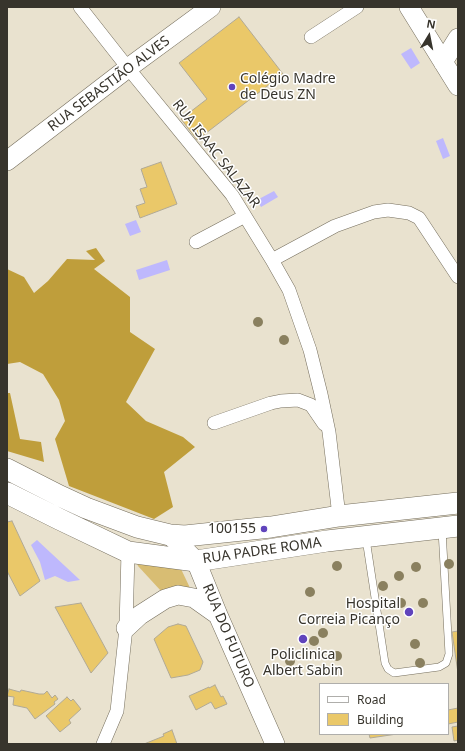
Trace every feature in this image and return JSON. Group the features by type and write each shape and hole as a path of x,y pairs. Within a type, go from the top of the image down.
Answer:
{"main road":[{"name":"RUA PADRE ROMA","path":"7,469 86,508 137,527 170,535 185,536 271,527 338,516 458,503"},
{"name":"RUA PADRE ROMA","path":"7,493 59,520 128,552 196,561 327,541 450,528"}],"street":[{"name":"RUA ISAAC SALAZAR","path":"80,7 232,195 289,290 310,350 329,432 338,516"},
{"name":"RUA SEBASTIÃO ALVES","path":"7,161 128,68 211,7"},
{"path":"311,37 357,7"},
{"path":"409,7 458,86"},
{"path":"443,62 458,38"},
{"path":"272,260 334,226 374,212 388,210 409,213 419,218 458,277"},
{"path":"196,242 245,216"},
{"path":"214,423 271,403 298,400 311,405 329,432"},
{"name":"RUA DO FUTURO","path":"170,535 196,561 218,615 275,744"},
{"path":"104,743 117,711 126,628 128,552"},
{"path":"126,628 165,598 178,595 194,598 218,615"}],"lane":[{"path":"366,537 385,663 388,669 394,673 439,667 446,663 449,654 450,528"}],"shaded area":[{"path":"411,48 420,63 411,69 401,54"},
{"path":"443,138 450,156 443,159 436,141"},
{"path":"274,191 278,197 261,207 257,200"},
{"path":"136,220 141,232 130,236 125,224"},
{"path":"96,248 105,261 94,269 130,297 130,332 155,349 126,402 146,421 183,437 195,447 164,472 173,507 154,519 69,486 55,439 65,421 59,400 43,374 20,362 7,364 7,269 24,277 34,293 48,281 67,259 95,260 86,251"},
{"path":"167,260 170,270 139,280 136,270"},
{"path":"7,393 10,393 20,439 41,442 44,462 7,451"},
{"path":"37,540 80,580 68,582 55,576 45,580 40,562 31,545"},
{"path":"137,563 181,569 191,590 161,591"}],"building":[{"name":"Colégio Madre de Deus ZN","path":"239,17 283,74 197,140 181,119 207,99 179,63"},
{"path":"161,162 177,204 140,218 136,206 145,203 140,189 147,187 141,169"},
{"path":"12,521 40,581 20,596 7,571 7,522"},
{"path":"81,603 108,653 91,673 55,607"},
{"path":"178,624 186,626 203,662 200,670 188,675 171,678 154,639 168,627"},
{"path":"458,631 458,673 452,632"},
{"path":"215,685 221,697 223,696 227,704 215,709 211,702 196,710 189,696"},
{"path":"9,689 39,694 44,694 47,691 52,698 55,695 58,699 54,702 55,704 35,719 27,708 13,705 14,697 7,696"},
{"path":"67,697 71,701 73,699 81,709 69,720 71,723 60,732 46,716"},
{"path":"458,708 458,722 449,724 449,710"},
{"path":"458,726 458,740 454,741 452,727"},
{"path":"172,730 177,744 144,744 164,736 163,734"},
{"path":"369,735 390,735 370,738"}],"place":[{"name":"Colégio Madre de Deus ZN","path":"232,87"},
{"name":"100155","path":"264,529"},
{"name":"Hospital Correia Picanço","path":"409,612"},
{"name":"Policlinica Albert Sabin","path":"303,639"}]}
